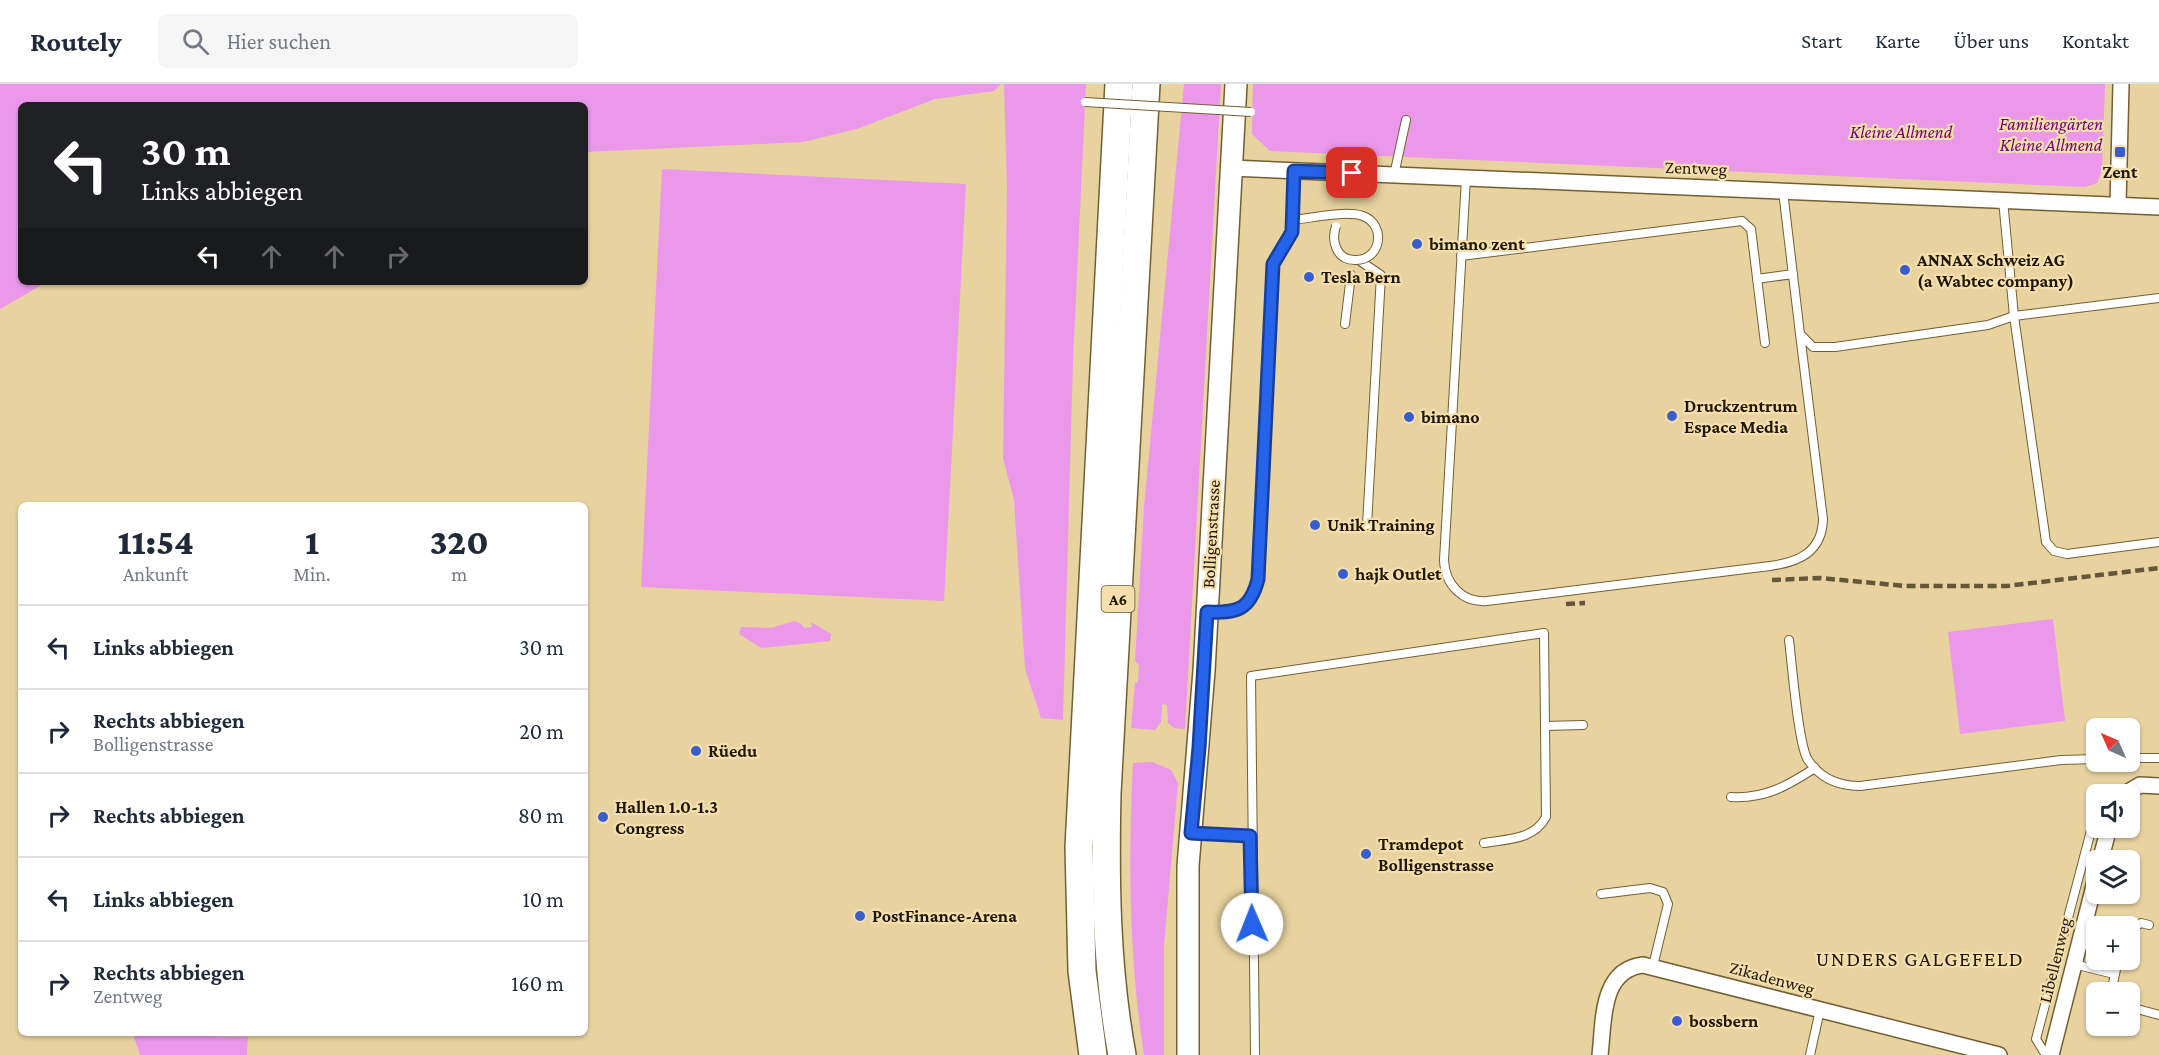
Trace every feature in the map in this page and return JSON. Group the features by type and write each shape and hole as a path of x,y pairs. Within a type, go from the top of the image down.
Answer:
{"highway":[{"path":"1105,84 1114,179"},
{"name":"A6","path":"1093,1055 1082,971 1079,847 1119,84"},
{"name":"A6","path":"1122,1055 1109,967 1106,849 1147,89"}],"main road":[{"name":"Bolligenstrasse","path":"1188,1055 1186,909 1199,748 1236,84"}],"street":[{"path":"2118,204 2121,84"},
{"name":"Zentweg","path":"1231,168 2159,207"},
{"path":"2140,787 2146,785 2159,786"},
{"name":"Libellenweg","path":"2051,1055 2089,904"},
{"name":"Zikadenweg","path":"1600,1055 1611,985 1619,975 1631,968 1653,966 1949,1049 1999,1055"}],"lane":[{"path":"1084,102 1251,112"},
{"path":"1394,175 1406,120"},
{"path":"1207,612 1233,613 1242,608 1252,596 1258,579 1273,264 1292,232 1294,171"},
{"path":"1466,178 1445,567 1456,590 1473,600 1487,601 1794,562 1809,553 1820,538 1823,519 1783,191"},
{"path":"2003,200 2014,316 2048,546 2058,553 2067,554 2159,542"},
{"path":"1293,220 1357,214 1370,219 1374,224 1378,243 1373,251 1362,259 1346,258 1335,246 1333,240 1336,226"},
{"path":"1461,256 1742,221 1750,229 1765,343"},
{"path":"1360,261 1381,275 1367,525"},
{"path":"1757,279 1793,274"},
{"path":"1345,324 1351,275"},
{"path":"1800,334 1806,343 1822,348 1988,325 2014,316 2159,298"},
{"path":"1255,1055 1250,836 1251,676 1544,633 1546,817 1541,825 1528,835 1484,843"},
{"path":"1789,640 1804,751 1815,768 1834,782 1844,786 1860,786 2061,760 2086,759"},
{"path":"1545,726 1583,725"},
{"path":"2140,758 2159,758"},
{"path":"1731,797 1764,795 1780,791 1815,768"},
{"path":"1191,833 1250,836"},
{"path":"2046,1055 2036,1039 2089,838"},
{"path":"1601,894 1650,888 1664,892 1668,904 1653,966"},
{"path":"2140,923 2149,925"},
{"path":"2074,964 2114,974"},
{"path":"2113,982 2115,970"},
{"path":"2140,1010 2159,1015"},
{"path":"1810,1055 1820,1011"}],"green space":[{"path":"0,84 1001,84 994,91 935,99 857,129 803,142 588,152 588,102 18,102 18,285 42,285 0,309"},
{"path":"1004,84 1086,84 1073,360 1063,720 1041,718 1025,669 1014,500 1003,458 1007,187"},
{"path":"1184,84 1221,84 1185,729 1174,728 1168,723 1167,705 1162,704 1161,722 1155,730 1131,728 1139,665 1135,661 1144,507"},
{"name":"Kleine Allmend","path":"1253,84 2105,84 2102,170 2097,183 2085,187 1270,151 1252,134"},
{"path":"662,169 966,184 944,601 641,587"},
{"path":"2053,619 2065,721 1960,734 1948,632"},
{"path":"794,621 800,623 804,628 812,627 811,622 831,634 830,641 761,648 739,634 741,627 771,628"},
{"path":"1152,762 1171,770 1178,783 1164,946 1164,1055 1144,1055 1135,982 1131,909 1130,836 1133,763"},
{"path":"134,1036 248,1037 247,1055 140,1055"}],"railway":[{"path":"1772,580 1820,578 1906,586 2007,586 2159,568"},
{"path":"1566,604 1585,603"}],"place":[{"name":"Zent","path":"2120,152"},
{"name":"bimano zent","path":"1417,244"},
{"name":"ANNAX Schweiz AG (a Wabtec company)","path":"1905,270"},
{"name":"Tesla Bern","path":"1309,277"},
{"name":"Druckzentrum Espace Media","path":"1672,416"},
{"name":"bimano","path":"1409,417"},
{"name":"Unik Training","path":"1315,525"},
{"name":"hajk Outlet","path":"1343,574"},
{"name":"Rüedu","path":"696,751"},
{"name":"Hallen 1.0-1.3 Congress","path":"603,817"},
{"name":"Tramdepot Bolligenstrasse","path":"1366,854"},
{"name":"PostFinance-Arena","path":"860,916"},
{"name":"bossbern","path":"1677,1021"}],"district":[{"name":"UNDERS GALGEFELD","path":"1920,959"}],"route":[{"path":"1252,924 1250,836 1191,833 1199,748 1207,612 1233,613 1242,608 1252,596 1258,579 1273,264 1292,232 1294,171 1352,173"}],"park label":[{"name":"Familiengärten Kleine Allmend","path":"2051,134"}]}
